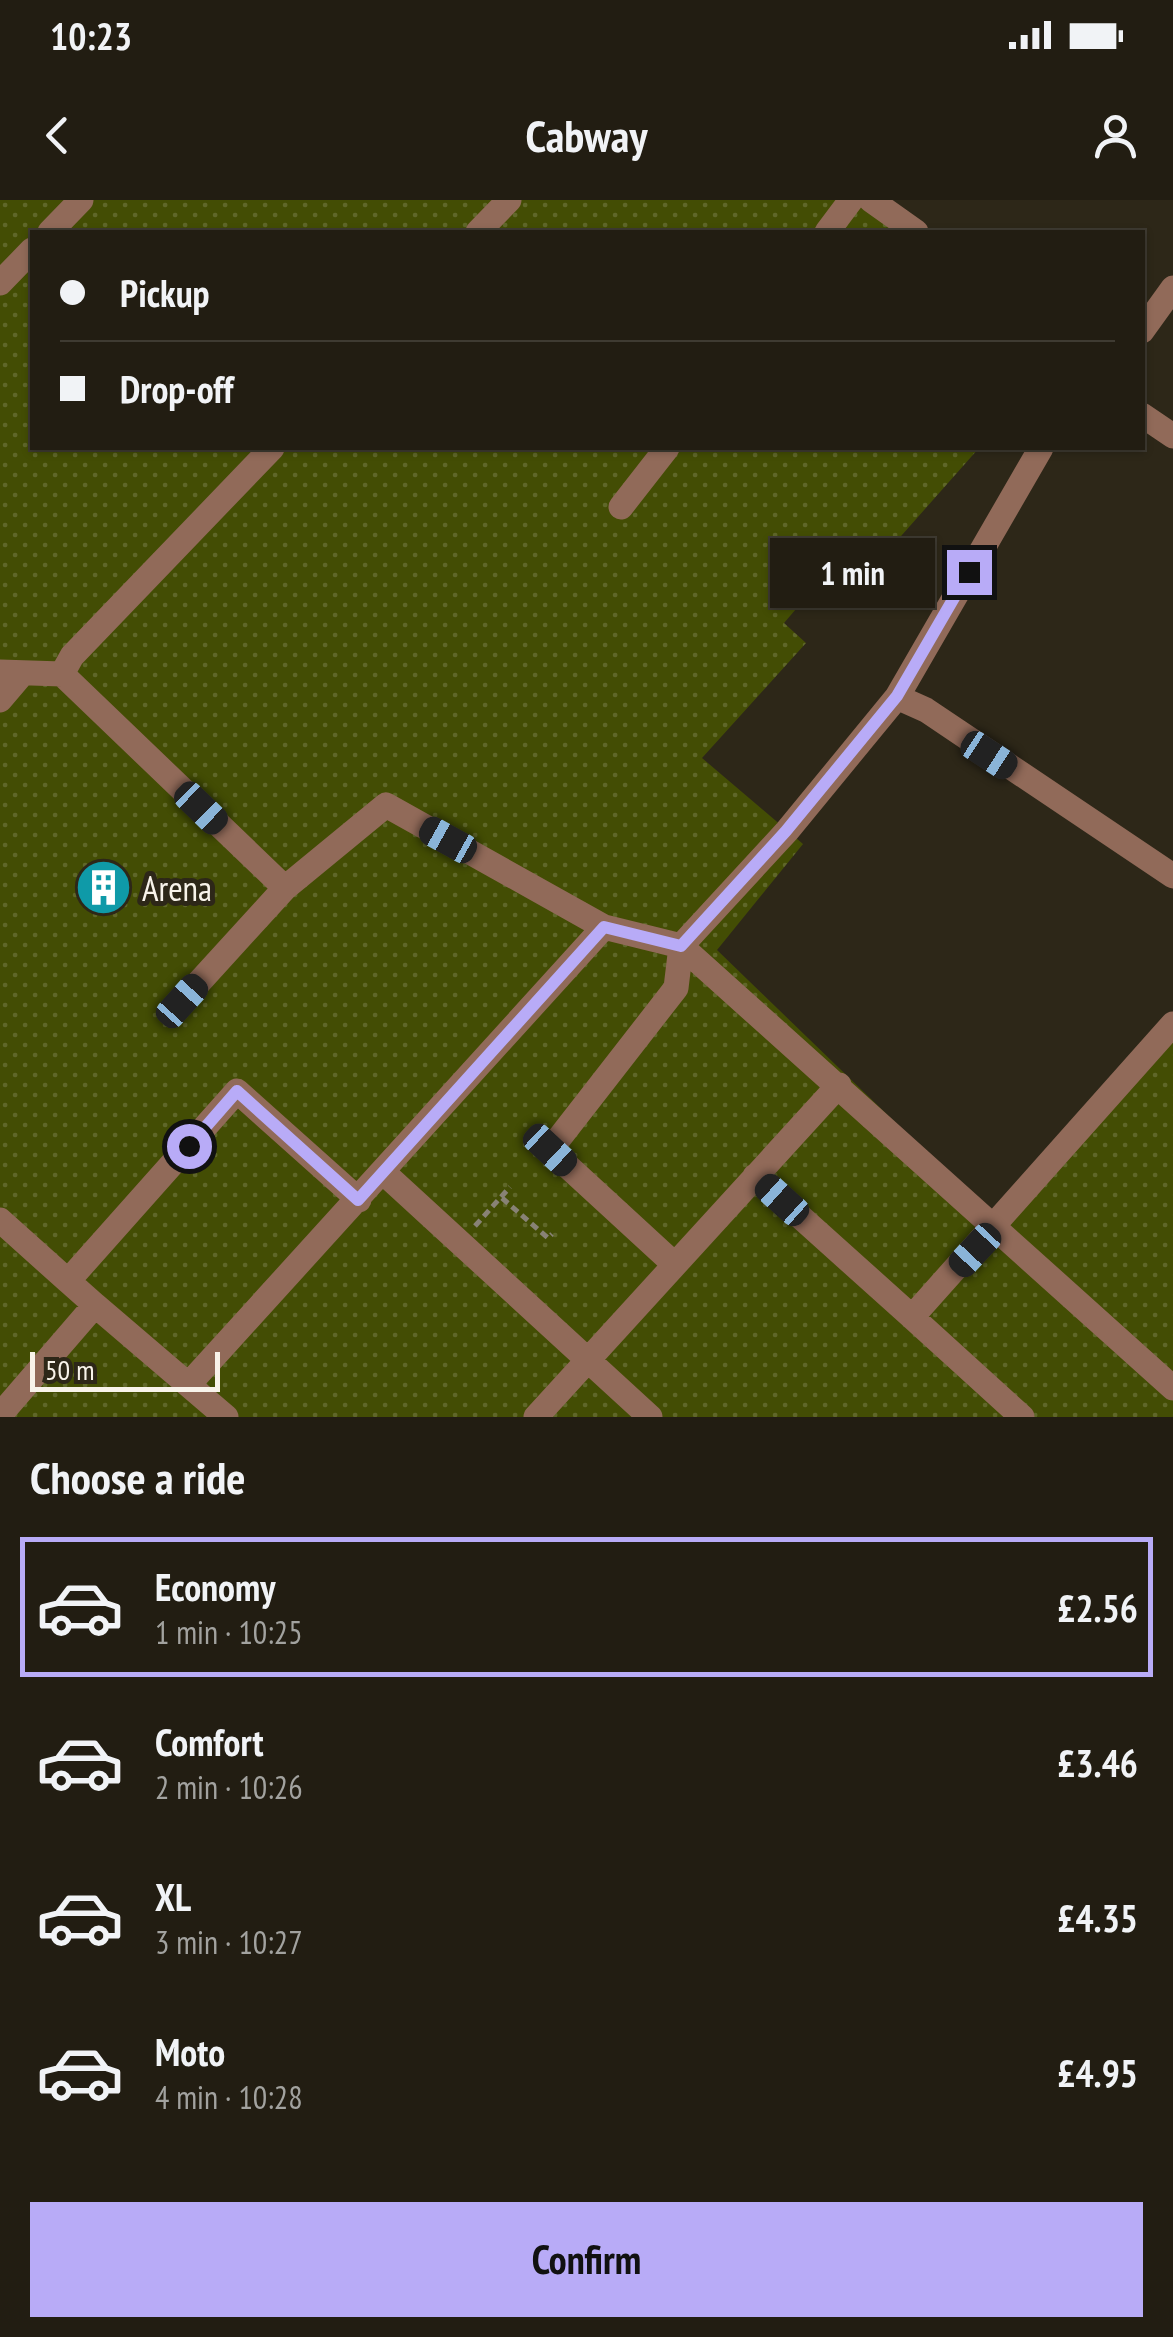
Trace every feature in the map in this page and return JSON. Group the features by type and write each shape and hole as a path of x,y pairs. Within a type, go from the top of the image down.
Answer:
{"lane":[{"path":"52,230 82,200"},
{"path":"480,230 509,200"},
{"path":"828,230 851,200"},
{"path":"871,200 913,230"},
{"path":"0,283 30,252"},
{"path":"1145,327 1173,288"},
{"path":"1145,418 1173,436"},
{"path":"62,674 72,656 270,450"},
{"path":"621,506 664,450"},
{"path":"674,1264 550,1150 676,988 681,946 786,831 897,696 1040,450"},
{"path":"0,700 11,672 62,674 285,888"},
{"path":"897,696 926,710 1173,876"},
{"path":"182,1001 285,888 386,804 604,927 681,946 1173,1388"},
{"path":"189,1384 384,1174 604,927"},
{"path":"912,1317 1173,1024"},
{"path":"536,1417 839,1085"},
{"path":"68,1281 237,1091 358,1200"},
{"path":"384,1174 650,1417"},
{"path":"756,1176 1022,1417"},
{"path":"0,1220 226,1417"},
{"path":"0,1414 95,1306"}],"path":[{"path":"460,1243 510,1188"},
{"path":"502,1197 548,1238 552,1234"}],"green space":[{"path":"0,200 870,200 906,230 30,230 30,450 977,450 863,579 839,559 784,623 806,643 702,758 803,844 717,950 992,1216 1173,1025 1173,1417 0,1417"}],"place":[{"name":"Arena","path":"103,888"}],"route":[{"path":"189,1146 237,1091 358,1200 604,927 681,946 786,831 897,696 969,572"}]}
